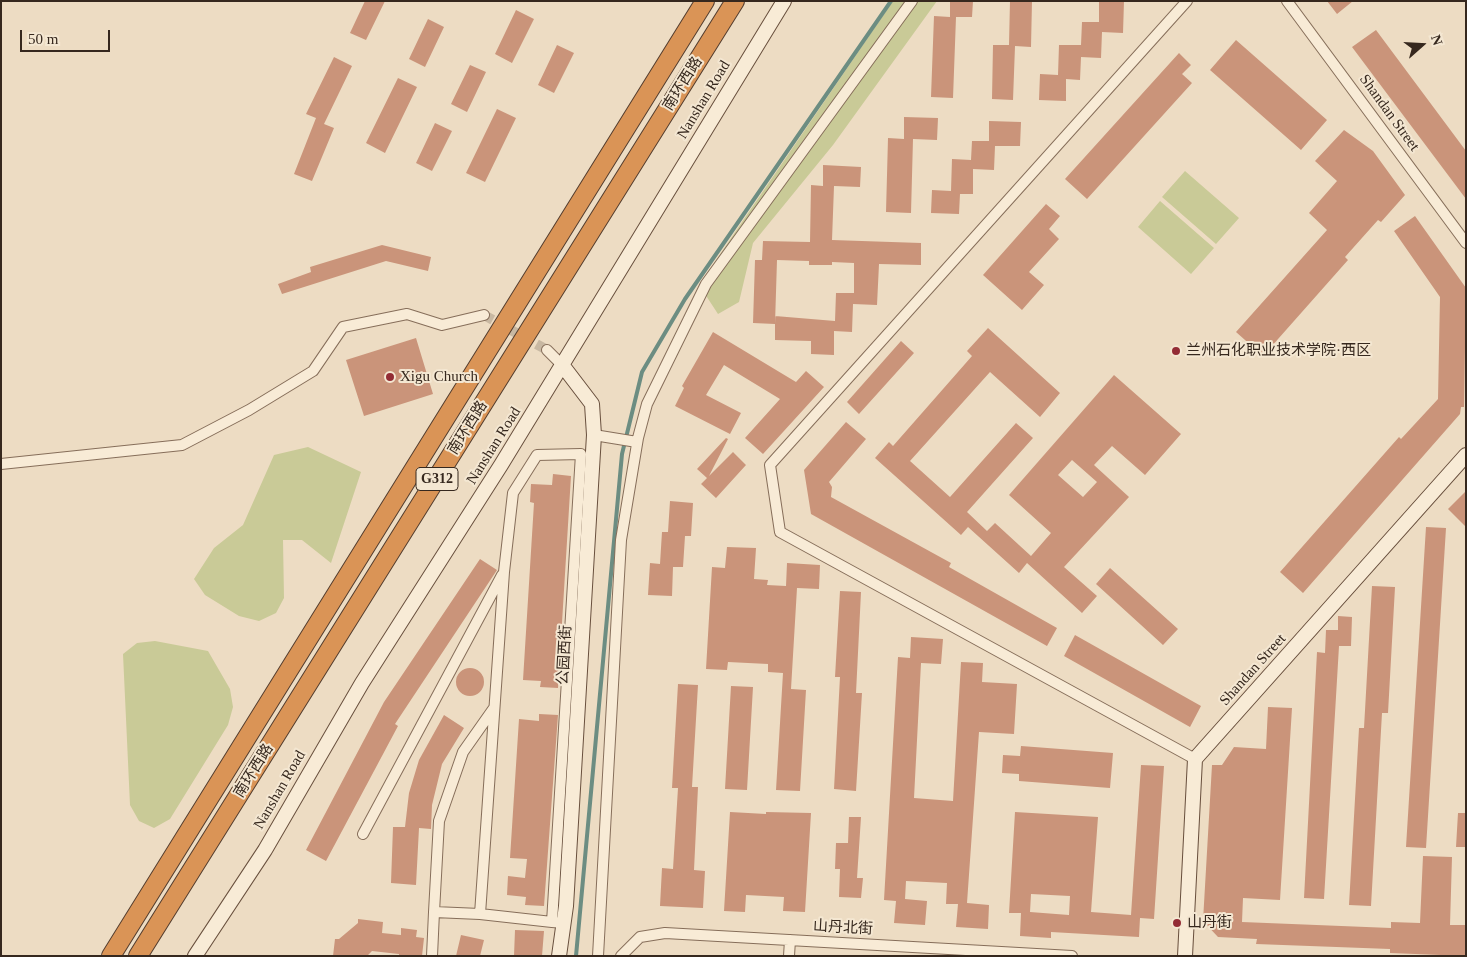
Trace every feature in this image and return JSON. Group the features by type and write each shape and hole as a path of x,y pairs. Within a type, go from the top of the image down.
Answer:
{"highway":[{"name":"南环西路","path":"111,956 705,1"},
{"name":"南环西路","path":"138,956 735,1"}],"street":[{"name":"Nanshan Road","path":"196,956 265,850 362,683 563,366 784,1"},
{"path":"598,956 621,540 633,441 651,395 706,284 912,1"},
{"path":"1185,956 1195,759 780,532 770,465 1188,1"},
{"name":"Shandan Street","path":"1287,1 1466,244"},
{"path":"1,464 182,445 249,410 313,371 343,327 407,314 442,325 484,316"},
{"path":"547,350 563,366"},
{"name":"公园西街","path":"559,956 558,923 600,436 592,404 563,366"},
{"path":"600,436 633,441"},
{"path":"434,912 480,914 558,923 581,454 536,455 513,493 504,572 480,914"},
{"name":"Shandan Street","path":"1195,759 1466,455"},
{"path":"363,834 504,572"},
{"path":"432,956 439,821 462,752 495,708"},
{"name":"山丹北街","path":"621,956 640,937 665,933 960,953 1072,956"},
{"path":"789,956 790,940"}],"green space":[{"path":"893,1 937,1 833,145 753,243 739,302 718,314 699,285"},
{"path":"1185,171 1239,218 1216,244 1162,197"},
{"path":"1160,201 1214,248 1191,274 1138,227"},
{"path":"308,447 361,472 331,563 302,540 283,540 284,598 276,613 259,621 239,616 205,595 194,579 214,548 243,525 274,455"},
{"path":"155,641 208,651 230,689 233,707 228,725 170,819 154,828 139,821 130,805 123,654 137,643"}],"building":[{"path":"365,1 385,1 366,40 350,33"},
{"path":"950,1 973,1 972,17 956,17 953,98 931,97 934,16 950,17"},
{"path":"1010,1 1032,1 1031,47 1015,46 1013,100 992,99 993,45 1009,45"},
{"path":"1099,1 1124,1 1123,33 1102,32 1101,58 1081,57 1080,80 1066,79 1066,101 1039,100 1040,74 1058,75 1059,45 1081,45 1082,22 1099,22"},
{"path":"1327,1 1353,1 1337,14"},
{"path":"516,10 534,19 512,63 495,54"},
{"path":"428,19 444,27 425,67 409,59"},
{"path":"1376,30 1466,151 1466,199 1352,47"},
{"path":"1236,40 1327,120 1301,150 1210,70"},
{"path":"557,45 574,53 554,93 538,85"},
{"path":"1179,53 1191,65 1182,74 1192,83 1087,199 1065,179"},
{"path":"334,57 352,66 324,124 334,128 312,181 294,174 316,118 306,114"},
{"path":"470,65 486,72 467,112 451,104"},
{"path":"398,78 417,87 385,153 366,143"},
{"path":"497,109 516,118 485,182 466,173"},
{"path":"904,117 938,118 937,140 913,139 911,213 886,212 888,138 904,139"},
{"path":"989,121 1021,122 1020,146 995,146 994,170 973,169 973,194 960,194 959,214 931,213 932,190 951,191 952,159 971,160 972,141 989,141"},
{"path":"435,123 452,131 432,171 416,163"},
{"path":"1344,130 1373,151 1405,195 1381,222 1378,220 1345,257 1348,260 1263,356 1236,332 1327,230 1309,213 1337,181 1315,161"},
{"path":"823,165 861,167 860,187 834,186 832,240 921,243 921,265 879,264 877,305 853,304 852,332 834,331 834,355 811,354 811,341 775,340 775,324 753,323 755,260 762,260 763,241 810,242 811,185 823,186","holes":["777,260 809,261 809,265 832,265 832,262 854,263 854,293 836,293 835,321 775,316"]},
{"path":"1046,204 1060,216 1049,229 1059,239 1029,272 1044,285 1022,310 983,275"},
{"path":"1415,216 1466,288 1464,407 1461,407 1460,414 1303,593 1280,572 1399,437 1401,439 1438,399 1440,297 1394,231"},
{"path":"382,245 431,257 428,271 386,261 282,294 278,284 311,272 310,267"},
{"path":"988,328 1060,393 1040,417 990,372 910,461 950,497 1016,423 1033,438 967,512 987,531 995,523 1031,556 1051,533 1009,495 1114,375 1181,434 1145,475 1112,446 1094,465 1129,497 1064,567 1097,596 1082,613 1027,563 1019,573 968,527 961,535 875,458 889,442 893,446 972,356 967,351","holes":["1072,460 1097,482 1083,497 1058,475"]},
{"path":"713,332 796,382 806,371 824,387 763,454 745,438 780,399 724,365 706,395 741,413 730,434 675,406 684,388 682,386"},
{"name":"Xigu Church","path":"416,338 433,394 364,416 346,360"},
{"path":"901,341 914,353 859,414 847,402"},
{"path":"846,422 866,439 829,482 832,487 831,497 951,563 949,567 1057,628 1047,646 811,514 804,470"},
{"path":"726,438 728,439 709,476 733,452 746,465 716,498 701,484 707,478 697,469"},
{"path":"553,474 571,476 558,688 540,687 541,681 523,680 534,503 530,502 531,484 552,485"},
{"path":"1466,491 1466,527 1448,509"},
{"path":"670,501 693,503 691,536 685,536 683,567 673,567 672,596 648,595 650,563 660,564 662,532 668,532"},
{"path":"1426,527 1446,528 1426,848 1406,847"},
{"path":"727,547 756,548 754,579 768,580 767,585 786,586 787,563 820,565 819,589 797,588 791,689 806,690 800,791 776,790 783,673 768,672 768,664 728,662 727,670 706,669 712,567 725,568"},
{"path":"480,559 497,570 395,724 398,726 326,861 306,850 384,702"},
{"path":"1110,568 1178,629 1163,645 1096,584"},
{"path":"1372,586 1395,587 1388,713 1382,713 1371,906 1349,905 1359,728 1364,728"},
{"path":"840,591 861,592 856,693 862,693 856,791 834,789 840,677 835,677"},
{"path":"1338,616 1352,617 1351,646 1339,646 1324,899 1304,898 1317,652 1325,653 1326,630 1338,630"},
{"path":"1075,635 1201,706 1190,727 1064,656"},
{"path":"911,637 943,639 941,664 921,663 914,798 953,801 961,662 983,663 982,682 1017,684 1014,734 979,732 967,903 989,905 988,929 956,927 958,904 946,904 947,883 906,881 905,899 927,901 925,925 894,923 896,901 884,900 898,657 910,658"},
{"path":"470,668 480,672 484,682 480,692 470,696 460,692 456,682 460,672"},
{"path":"678,684 698,685 692,787 698,787 694,870 705,871 703,908 660,906 662,868 673,869 678,788 672,788"},
{"path":"731,686 753,687 747,790 725,789"},
{"path":"1268,707 1292,708 1280,900 1243,898 1242,922 1391,928 1391,922 1420,923 1423,856 1452,857 1450,925 1466,925 1466,956 1390,953 1390,949 1256,944 1257,939 1218,937 1203,921 1212,765 1222,765 1234,747 1266,749"},
{"path":"539,714 558,715 544,906 525,905 526,897 507,895 508,876 525,878 527,859 510,858 519,719 539,721"},
{"path":"444,715 464,728 442,764 432,805 431,829 419,828 416,885 391,883 393,827 405,827 409,793 419,760"},
{"path":"1021,746 1113,753 1110,788 1019,781 1019,774 1002,773 1003,755 1020,756"},
{"path":"1141,765 1164,766 1154,919 1140,918 1139,937 1051,932 1051,938 1020,936 1021,913 1009,913 1015,812 1098,817 1091,912 1131,915","holes":["1031,894 1070,896 1069,915 1030,912"]},
{"path":"730,812 766,814 766,812 811,813 805,912 783,911 784,897 746,895 745,912 724,911"},
{"path":"1458,813 1466,813 1466,847 1456,847"},
{"path":"849,817 861,817 857,878 863,878 861,898 839,897 840,869 835,869 836,843 848,843"},
{"path":"358,919 383,922 382,933 401,935 401,928 417,930 416,937 424,938 422,956 399,956 399,954 372,951 367,956 333,956 335,939 339,939 358,923"},
{"path":"515,930 544,931 542,956 514,956"},
{"path":"461,935 484,940 480,956 456,956"}],"waterway":[{"path":"576,956 622,454 642,372 685,299 891,1"}],"tunnel":[{"path":"484,315 547,350"}],"place":[{"name":"兰州石化职业技术学院·西区","path":"1176,351"},
{"name":"Xigu Church","path":"390,377"},
{"name":"山丹街","path":"1177,923"}]}
